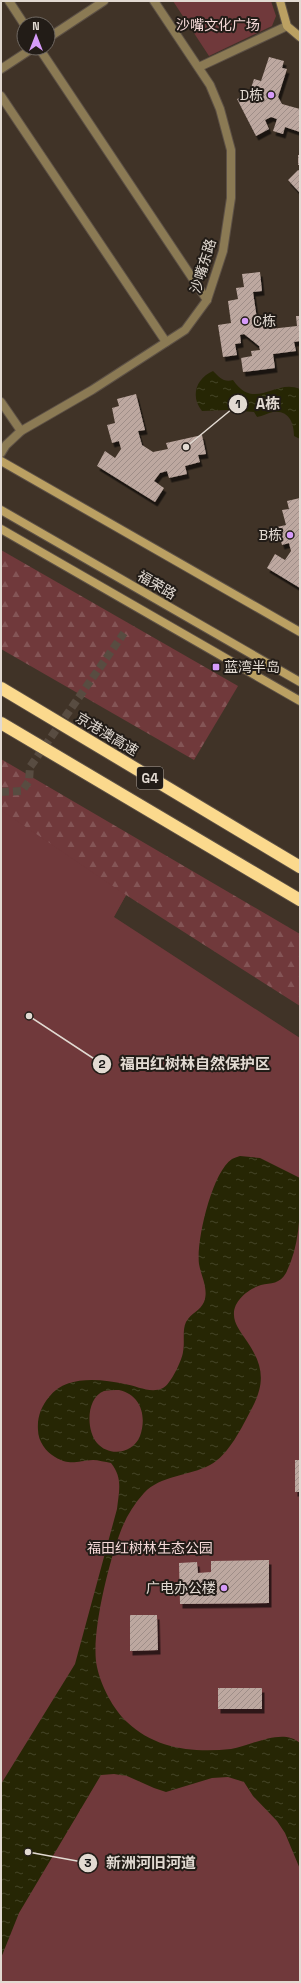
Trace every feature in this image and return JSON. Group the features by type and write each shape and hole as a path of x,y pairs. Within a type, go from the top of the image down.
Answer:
{"highway":[{"name":"京港澳高速","path":"1,688 300,867"},
{"name":"G4","path":"1,723 300,900"}],"main road":[{"path":"280,1 287,26 300,37"},
{"path":"1,461 300,632"},
{"name":"福荣路","path":"1,510 300,682"},
{"name":"福荣路","path":"1,529 300,701"}],"street":[{"path":"9,1 19,16"},
{"path":"56,33 104,1"},
{"name":"沙嘴东路","path":"1,453 6,445 21,431 92,390 185,330 207,300 223,251 231,198 231,150 220,109 210,85 154,1"},
{"path":"199,67 287,26"},
{"path":"1,69 21,56"},
{"path":"44,56 207,300"},
{"path":"1,96 166,342"},
{"path":"1,402 21,431"}],"green space":[{"name":"沙嘴文化广场","path":"173,1 271,1 276,16 272,26 209,56"},
{"path":"1,550 238,686 194,760 1,649"},
{"path":"1,759 300,934 300,1006 126,895 1,1114"},
{"name":"福田红树林生态公园","path":"1,810 126,895 114,917 300,1038 300,1982 1,1982"}],"water":[{"path":"213,371 224,380 233,380 241,389 249,393 257,394 282,387 300,389 300,439 294,436 292,422 287,415 283,413 273,412 257,417 254,412 228,410 202,411 196,400 197,388 202,378"},
{"path":"240,1156 260,1158 300,1178 299,1227 295,1250 284,1277 278,1281 251,1289 242,1296 234,1310 236,1324 250,1346 258,1363 261,1380 260,1389 244,1424 223,1455 202,1469 167,1479 151,1487 136,1502 130,1512 120,1533 106,1580 96,1637 97,1667 112,1704 122,1717 138,1731 162,1743 189,1749 217,1750 231,1749 276,1737 293,1739 300,1743 300,1869 285,1833 277,1821 253,1796 244,1782 228,1777 212,1778 166,1792 127,1776 114,1774 101,1775 19,1913 1,1958 1,1784 75,1664 117,1509 119,1490 119,1479 111,1463 93,1460 69,1462 60,1460 49,1452 43,1446 38,1434 40,1412 46,1401 56,1390 74,1382 84,1380 105,1381 154,1390 158,1390 166,1386 176,1372 182,1356 186,1322 204,1302 206,1292 199,1264 199,1253 203,1224 212,1192 225,1166 232,1159","holes":["119,1390 133,1396 140,1407 143,1421 142,1428 137,1442 132,1447 120,1452 114,1452 102,1447 93,1437 90,1423 91,1407 98,1395 104,1391"]}],"building":[{"name":"D栋","path":"269,57 284,61 282,68 287,69 278,97 282,104 300,109 300,132 285,127 283,134 273,131 277,119 271,117 265,120 269,129 256,136 237,99 250,92 255,101 261,98 263,92 251,88 254,79 261,81"},
{"path":"298,155 300,155 300,165 298,165"},
{"path":"298,170 300,171 300,193 288,180"},
{"name":"C栋","path":"260,272 262,291 253,292 257,319 270,329 297,326 296,316 300,316 300,341 294,342 296,351 273,354 275,368 243,372 241,358 252,356 251,351 260,350 259,346 244,334 240,335 241,343 235,344 237,355 223,357 218,325 231,323 228,301 238,299 236,288 244,287 242,274"},
{"path":"136,394 145,430 138,431 142,445 153,452 168,449 166,443 202,435 206,454 198,455 200,462 185,466 187,474 169,478 167,471 160,473 154,481 164,488 155,502 97,466 105,451 115,458 121,449 119,441 112,443 107,425 115,423 112,408 119,406 117,399"},
{"name":"B栋","path":"300,498 300,588 267,568 275,554 285,560 291,551 289,543 282,545 277,527 286,525 282,510 289,509 287,501"},
{"path":"295,1460 300,1460 300,1492 295,1492"},
{"name":"广电办公楼","path":"269,1560 269,1603 180,1604 179,1563 197,1562 198,1573 211,1572 211,1561"},
{"path":"130,1615 157,1615 158,1650 130,1651"},
{"path":"218,1688 262,1688 262,1709 218,1709"}],"tunnel":[{"path":"1,792 22,791 29,781 30,767 124,633"}],"place":[{"name":"D栋","path":"271,95"},
{"name":"C栋","path":"245,321"},
{"name":"A栋","path":"186,447"},
{"name":"B栋","path":"290,535"},
{"name":"蓝湾半岛","path":"216,667"},
{"name":"福田红树林自然保护区","path":"29,1016"},
{"name":"广电办公楼","path":"224,1588"},
{"name":"新洲河旧河道","path":"28,1852"}]}
